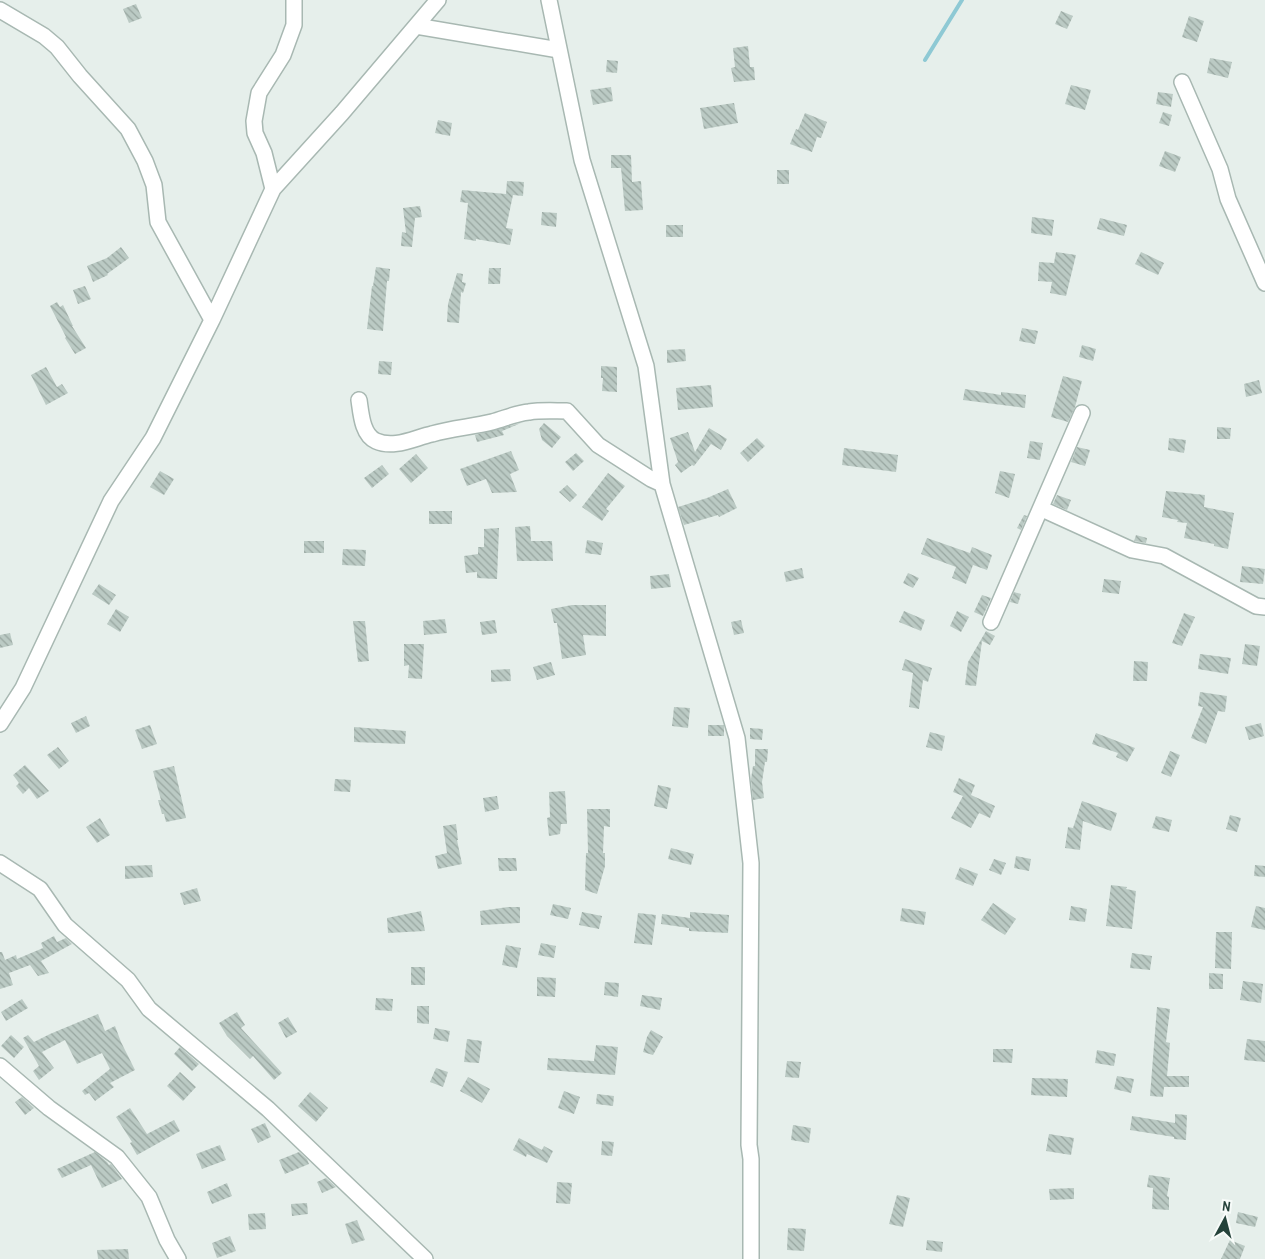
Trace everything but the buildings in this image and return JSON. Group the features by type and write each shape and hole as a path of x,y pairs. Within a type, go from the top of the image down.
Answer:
{"street":[{"path":"273,189 264,153 254,133 254,121 259,93 283,55 294,25 294,0"},
{"path":"0,724 23,688 111,501 153,438 212,320 273,189 342,113 438,0"},
{"path":"549,0 582,160 646,366 662,484 737,738 751,863 749,1145 751,1159 751,1259"},
{"path":"0,10 44,36 57,47 128,130 145,161 154,185 158,222 212,320"},
{"path":"416,26 559,50"},
{"path":"1182,82 1220,169 1228,199 1265,283"},
{"path":"358,400 369,435 375,441 386,444 398,444 433,433 494,422 508,416 529,412 567,411 598,445 662,484"},
{"path":"991,622 1082,414"},
{"path":"1042,509 1132,550 1164,556 1256,606 1265,607"},
{"path":"0,863 40,889 65,925 128,980 149,1009 268,1109 425,1259"},
{"path":"0,1066 49,1108 117,1157 149,1197 167,1240 178,1259"}],"waterway":[{"path":"925,60 962,0"}]}
